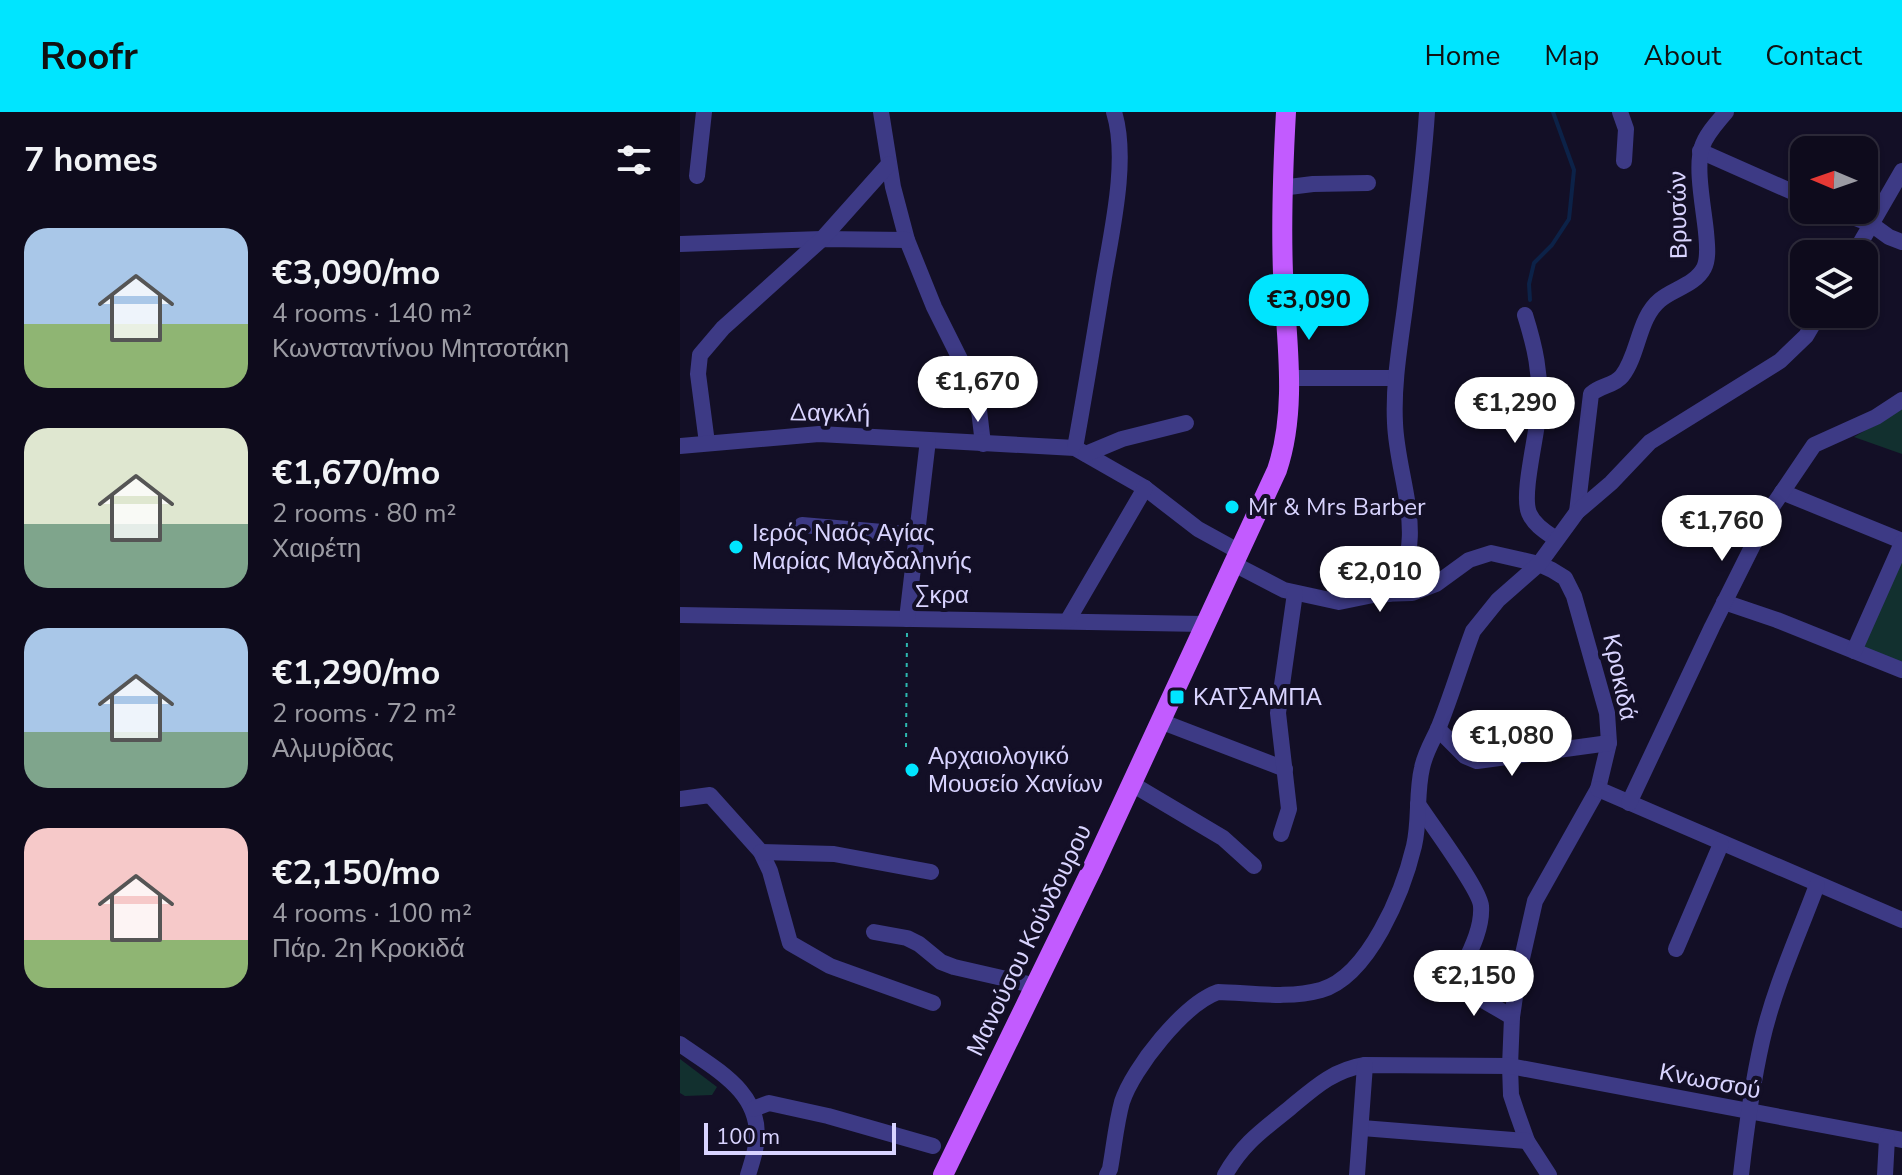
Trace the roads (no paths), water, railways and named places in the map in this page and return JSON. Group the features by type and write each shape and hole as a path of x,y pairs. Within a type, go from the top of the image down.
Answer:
{"main road":[{"name":"Μανούσου Κούνδουρου","path":"943,1175 1132,784 1284,449 1288,378 1281,188 1286,112"}],"street":[{"path":"697,176 704,112"},
{"path":"881,112 889,164 907,240 934,307 977,393 983,444"},
{"path":"1114,112 1120,129 1121,160 1080,451 1186,423"},
{"path":"1389,594 1402,575 1410,538 1411,518 1395,424 1396,378 1423,175 1427,112"},
{"path":"1620,112 1626,129 1624,161"},
{"name":"Βρυσών","path":"1577,512 1591,394 1615,383 1623,374 1632,361 1646,319 1658,301 1696,278 1704,268 1707,246 1700,151 1711,130 1726,112"},
{"path":"1700,151 1790,191"},
{"path":"707,443 698,374 700,355 723,328 822,239 889,164"},
{"path":"1878,212 1902,171"},
{"path":"1281,188 1368,183"},
{"path":"1862,240 1871,224 1902,242"},
{"path":"680,244 822,239 907,240"},
{"path":"1525,315 1539,370 1539,407 1528,484 1528,512 1540,529 1556,539"},
{"path":"1107,1175 1123,1100 1131,1084 1155,1047 1202,1001 1218,992 1276,994 1319,990 1344,978 1357,966 1381,929 1405,875 1414,845 1421,771 1426,752 1438,729 1473,631 1498,600 1539,564 1577,512 1611,483 1650,442 1792,351 1811,328"},
{"path":"1288,378 1396,378"},
{"path":"1629,803 1724,602 1782,492 1814,445 1876,417 1902,400"},
{"name":"Δαγκλή","path":"680,446 819,434 1080,451 1145,488 1235,557 1295,593 1339,602 1378,594 1412,593 1436,584 1469,560 1484,554 1503,554 1539,564"},
{"path":"907,619 928,440"},
{"path":"1068,620 1145,488"},
{"path":"1782,492 1902,542 1854,651"},
{"path":"802,525 917,535"},
{"name":"Κροκιδά","path":"1539,564 1565,578 1574,596 1607,713 1609,743 1598,789 1535,901 1512,1017 1511,1095 1527,1141 1549,1175"},
{"path":"1281,834 1289,809 1278,713 1295,593"},
{"path":"1724,602 1902,670"},
{"name":"Σκρα","path":"680,615 1204,624"},
{"path":"1160,721 1285,769"},
{"path":"1438,729 1465,756 1477,761 1609,743"},
{"path":"1132,784 1223,838 1254,866"},
{"path":"1598,789 1902,920"},
{"path":"680,799 710,795 761,852 770,871 790,943 830,966 933,1003"},
{"path":"1418,804 1469,879 1481,905 1479,929 1455,984 1512,1017"},
{"path":"1676,949 1721,844"},
{"path":"761,852 834,854 931,872"},
{"path":"1741,1175 1748,1113 1762,1040 1817,885"},
{"path":"874,932 907,938 941,962 954,967 1037,986"},
{"path":"680,1044 733,1081 753,1109 756,1144 748,1175"},
{"path":"1360,1174 1365,1065"},
{"name":"Κνωσσού","path":"1225,1175 1254,1135 1322,1080 1351,1067 1365,1065 1510,1066 1895,1139"},
{"path":"753,1109 769,1103 933,1146"},
{"path":"1362,1128 1527,1141"},
{"path":"1885,1175 1895,1139"}],"waterway":[{"path":"1530,300 1529,284 1534,263 1552,245 1569,219 1574,170 1553,112"}],"place":[{"name":"Mr & Mrs Barber","path":"1232,507"},
{"name":"Ιερός Ναός Αγίας Μαρίας Μαγδαληνής","path":"736,547"},
{"name":"ΚΑΤΣΑΜΠΑ","path":"1177,697"},
{"name":"Αρχαιολογικό Μουσείο Χανίων","path":"912,770"}]}
